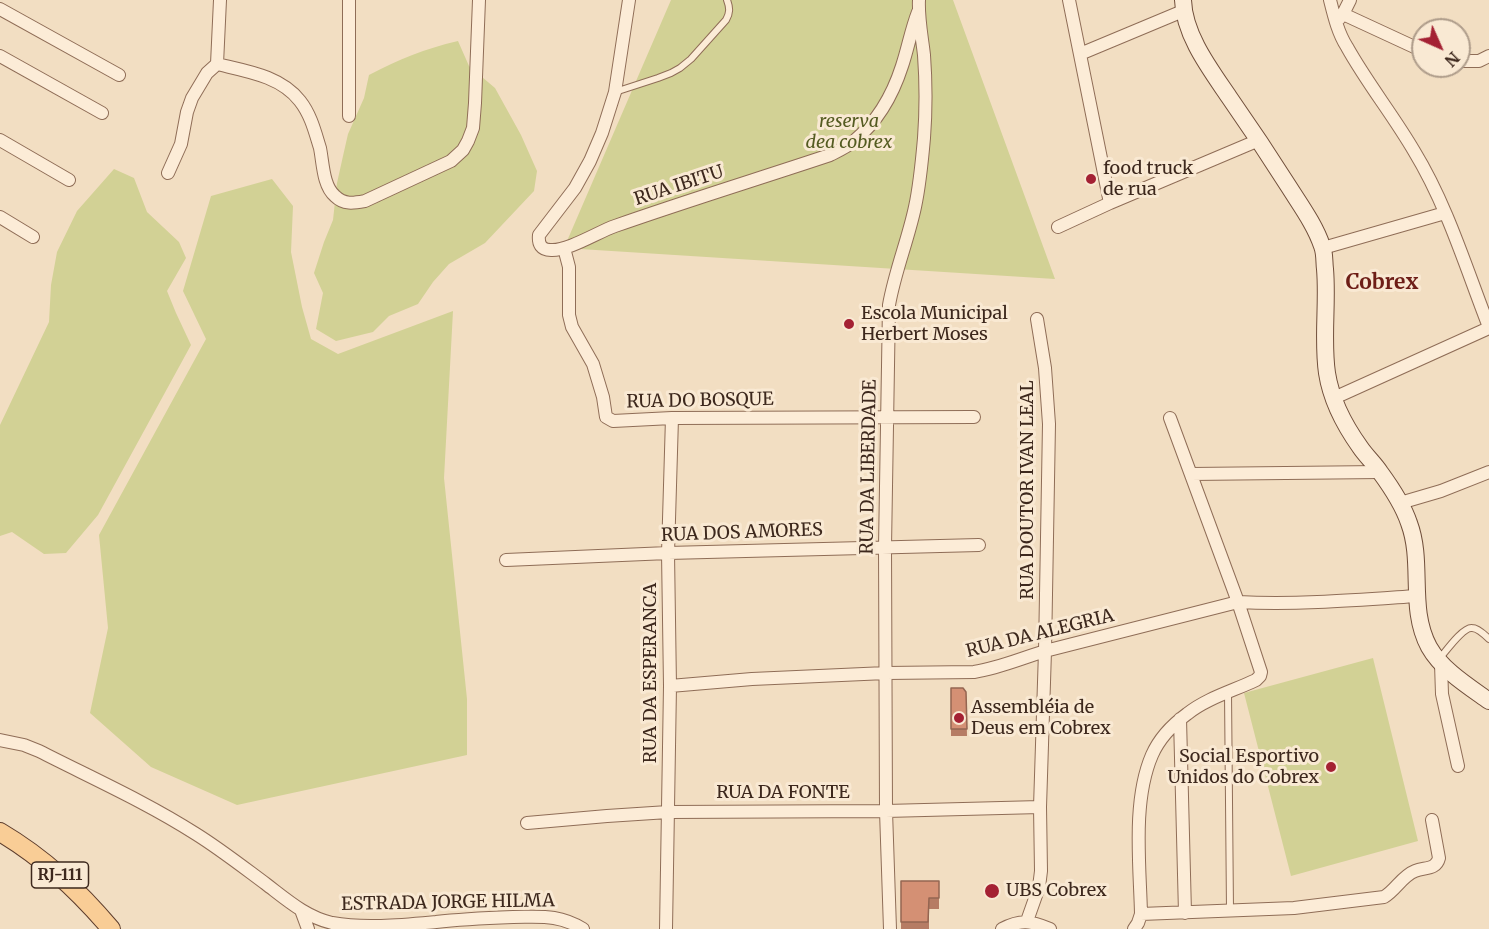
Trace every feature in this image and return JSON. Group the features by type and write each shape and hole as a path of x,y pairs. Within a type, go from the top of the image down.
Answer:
{"main road":[{"name":"RJ-111","path":"0,832 60,874 111,929"}],"street":[{"path":"168,173 181,144 192,98 207,73 217,64 220,0"},
{"path":"349,0 349,116"},
{"path":"217,64 255,73 276,81 290,90 311,119 332,194 337,199 351,204 365,201 451,161 463,150 473,128 479,0"},
{"path":"564,248 545,249 540,246 539,235 575,188 602,133 615,92 629,0"},
{"path":"1070,0 1110,203"},
{"path":"1330,0 1340,18 1346,46 1429,178 1445,213 1489,328 1334,398"},
{"path":"1340,18 1350,0"},
{"name":"RUA IBITU","path":"564,248 612,227 830,155 853,142 869,127 888,98 901,67 919,5"},
{"name":"RUA DA LIBERDADE","path":"890,929 886,811 885,547 889,305 893,283 915,209 920,180 924,135 924,58 919,5"},
{"path":"1080,54 1183,5 1192,36 1203,57 1312,223 1323,248 1326,278 1325,347 1334,398 1346,424 1400,503 1410,524 1421,630 1439,662 1489,701"},
{"path":"0,9 119,75"},
{"path":"1340,18 1411,46"},
{"path":"0,56 102,113"},
{"path":"1471,61 1479,61 1489,56"},
{"path":"0,140 69,180"},
{"path":"1058,227 1259,140"},
{"path":"1323,248 1445,213"},
{"path":"0,217 33,237"},
{"name":"RUA DO BOSQUE","path":"564,248 569,267 569,315 572,327 593,364 603,397 606,417 613,421 672,418 974,417"},
{"name":"RUA DOUTOR IVAN LEAL","path":"1027,921 1039,887 1041,872 1040,807 1049,424 1045,368 1037,319"},
{"name":"RUA DA ESPERANCA","path":"666,929 670,686 668,553 672,418"},
{"path":"1134,929 1141,914 1139,821 1144,781 1152,755 1166,732 1180,719 1206,702 1256,680 1261,672 1238,602 1170,418"},
{"path":"1191,474 1380,472"},
{"path":"1400,503 1441,491 1489,472"},
{"name":"RUA DOS AMORES","path":"506,560 980,544"},
{"name":"RUA DA ALEGRIA","path":"670,686 752,679 974,672 1008,664 1045,651 1238,602 1315,602 1416,596"},
{"path":"1439,662 1442,694 1458,766"},
{"path":"1180,719 1185,913"},
{"name":"ESTRADA JORGE HILMA","path":"0,740 39,751 155,810 196,834 301,910 317,919 334,924 389,926 471,918 541,917 563,919 583,929"},
{"name":"RUA DA FONTE","path":"527,823 668,812 886,811 1040,807"},
{"path":"1141,914 1294,908 1384,897 1414,871 1436,866 1439,858 1432,820"},
{"path":"301,910 308,929"},
{"path":"463,929 471,918"},
{"path":"1002,929 1027,921 1050,929"}],"lane":[{"path":"615,92 671,73 691,59 726,20 730,6 728,0"},
{"path":"1439,662 1463,632 1469,628 1474,628 1489,639"},
{"path":"1228,692 1230,911"}],"green space":[{"name":"reserva dea cobrex","path":"671,0 953,0 1055,279 564,248"},
{"path":"458,41 469,66 495,88 521,135 537,171 534,191 485,243 449,264 418,304 389,316 373,332 336,341 316,329 323,293 314,273 333,220 337,183 348,134 364,98 369,75 412,55"},
{"path":"114,169 134,178 147,212 179,242 186,258 167,291 191,345 98,515 66,553 44,554 12,532 0,536 0,425 49,322 51,285 57,252 77,211"},
{"path":"272,179 293,206 291,252 311,339 338,354 453,311 444,478 467,699 467,755 237,805 151,767 90,713 108,628 99,535 206,339 183,291 211,196"},
{"name":"Social Esportivo Unidos do Cobrex","path":"1373,658 1418,841 1291,876 1244,693"}],"building":[{"name":"Assembléia de Deus em Cobrex","path":"951,688 963,688 966,692 967,729 951,729"},
{"path":"901,881 939,881 939,898 929,898 928,922 901,922"}],"place":[{"name":"food truck de rua","path":"1091,179"},
{"name":"Escola Municipal Herbert Moses","path":"849,324"},
{"name":"Assembléia de Deus em Cobrex","path":"959,718"},
{"name":"Social Esportivo Unidos do Cobrex","path":"1331,767"},
{"name":"UBS Cobrex","path":"992,891"}],"district":[{"name":"Cobrex","path":"1382,283"}]}
